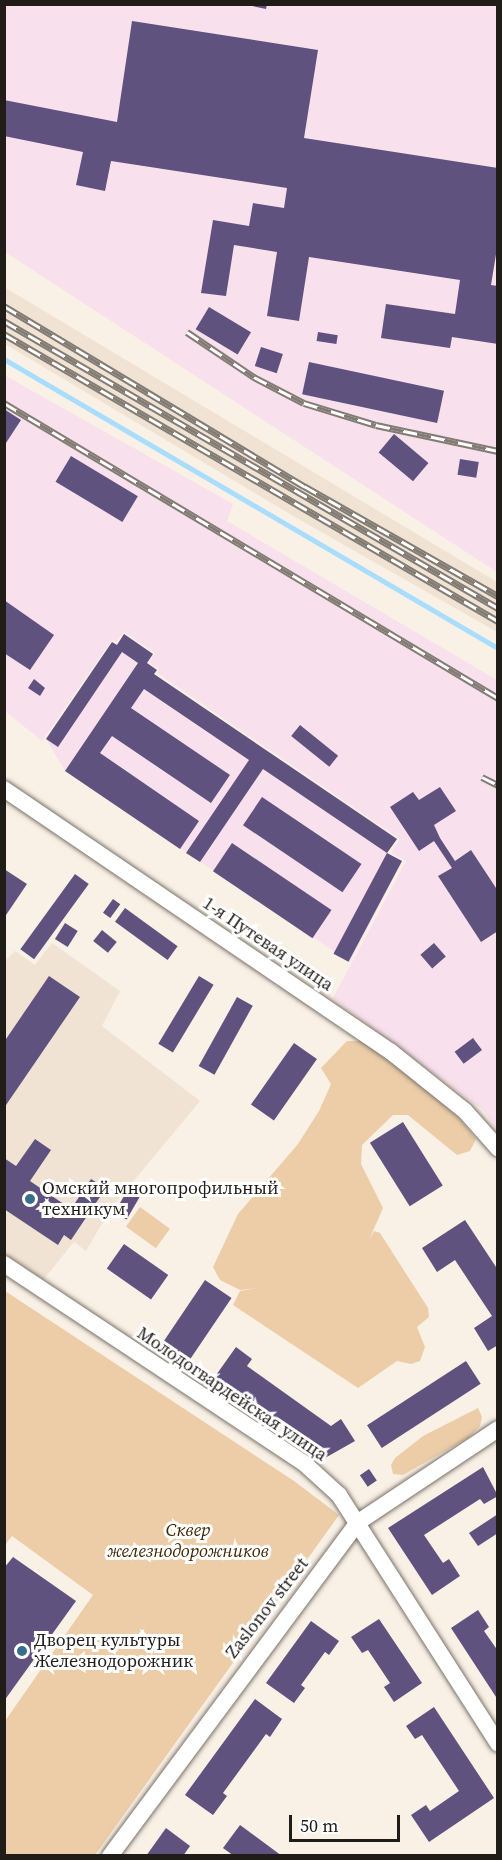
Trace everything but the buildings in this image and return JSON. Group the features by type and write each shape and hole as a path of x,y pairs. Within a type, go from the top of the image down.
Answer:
{"street":[{"name":"1-я Путевая улица","path":"4,789 390,1052 465,1111 498,1148"},
{"name":"Молодогвардейская улица","path":"4,1264 305,1464 339,1495 498,1744"},
{"name":"Zaslonov street","path":"110,1856 357,1523 498,1429"}],"shaded area":[{"path":"4,5 497,5 497,572 5,252"},
{"path":"4,287 497,582 497,632 295,517 5,344"},
{"path":"4,375 233,504 227,521 497,680 497,1130 483,1110 333,998 406,861 391,853 400,839 157,673 159,669 149,663 155,653 124,632 116,642 112,640 42,741 5,711"},
{"path":"124,634 153,654 147,663 157,670 154,674 397,839 387,853 402,861 350,962 65,771 46,739 112,642 117,644"},
{"path":"52,943 120,991 102,1026 200,1101 111,1208 86,1251 74,1242 43,1280 5,1254 4,962 15,951 35,965"}],"green space":[{"path":"347,1041 361,1041 388,1057 424,1089 445,1101 476,1139 470,1151 457,1155 408,1115 393,1115 362,1145 361,1164 383,1208 369,1240 374,1231 380,1233 428,1308 429,1317 417,1327 425,1347 420,1361 411,1364 397,1361 358,1388 233,1305 240,1291 258,1288 240,1290 220,1280 213,1267 238,1214 298,1144 319,1111 331,1084 321,1068"},
{"path":"140,1207 170,1229 156,1248 126,1226"},
{"name":"Сквер железнодорожников","path":"5,1291 294,1481 339,1515 95,1855 5,1855 5,1721 93,1595 12,1536 5,1545"},
{"path":"478,1408 482,1417 480,1426 468,1438 403,1475 393,1474 391,1465 395,1458 423,1436"}],"waterway":[{"path":"4,359 498,648"}],"railway":[{"path":"4,306 304,486 498,596"},
{"path":"4,321 498,608"},
{"path":"187,332 254,377 304,403 376,425 498,451"},
{"path":"4,334 498,621"},
{"path":"4,403 498,698"},
{"path":"482,777 498,785"}],"place":[{"name":"Омский многопрофильный техникум","path":"30,1199"},
{"name":"Дворец культуры Железнодорожник","path":"22,1651"}]}
